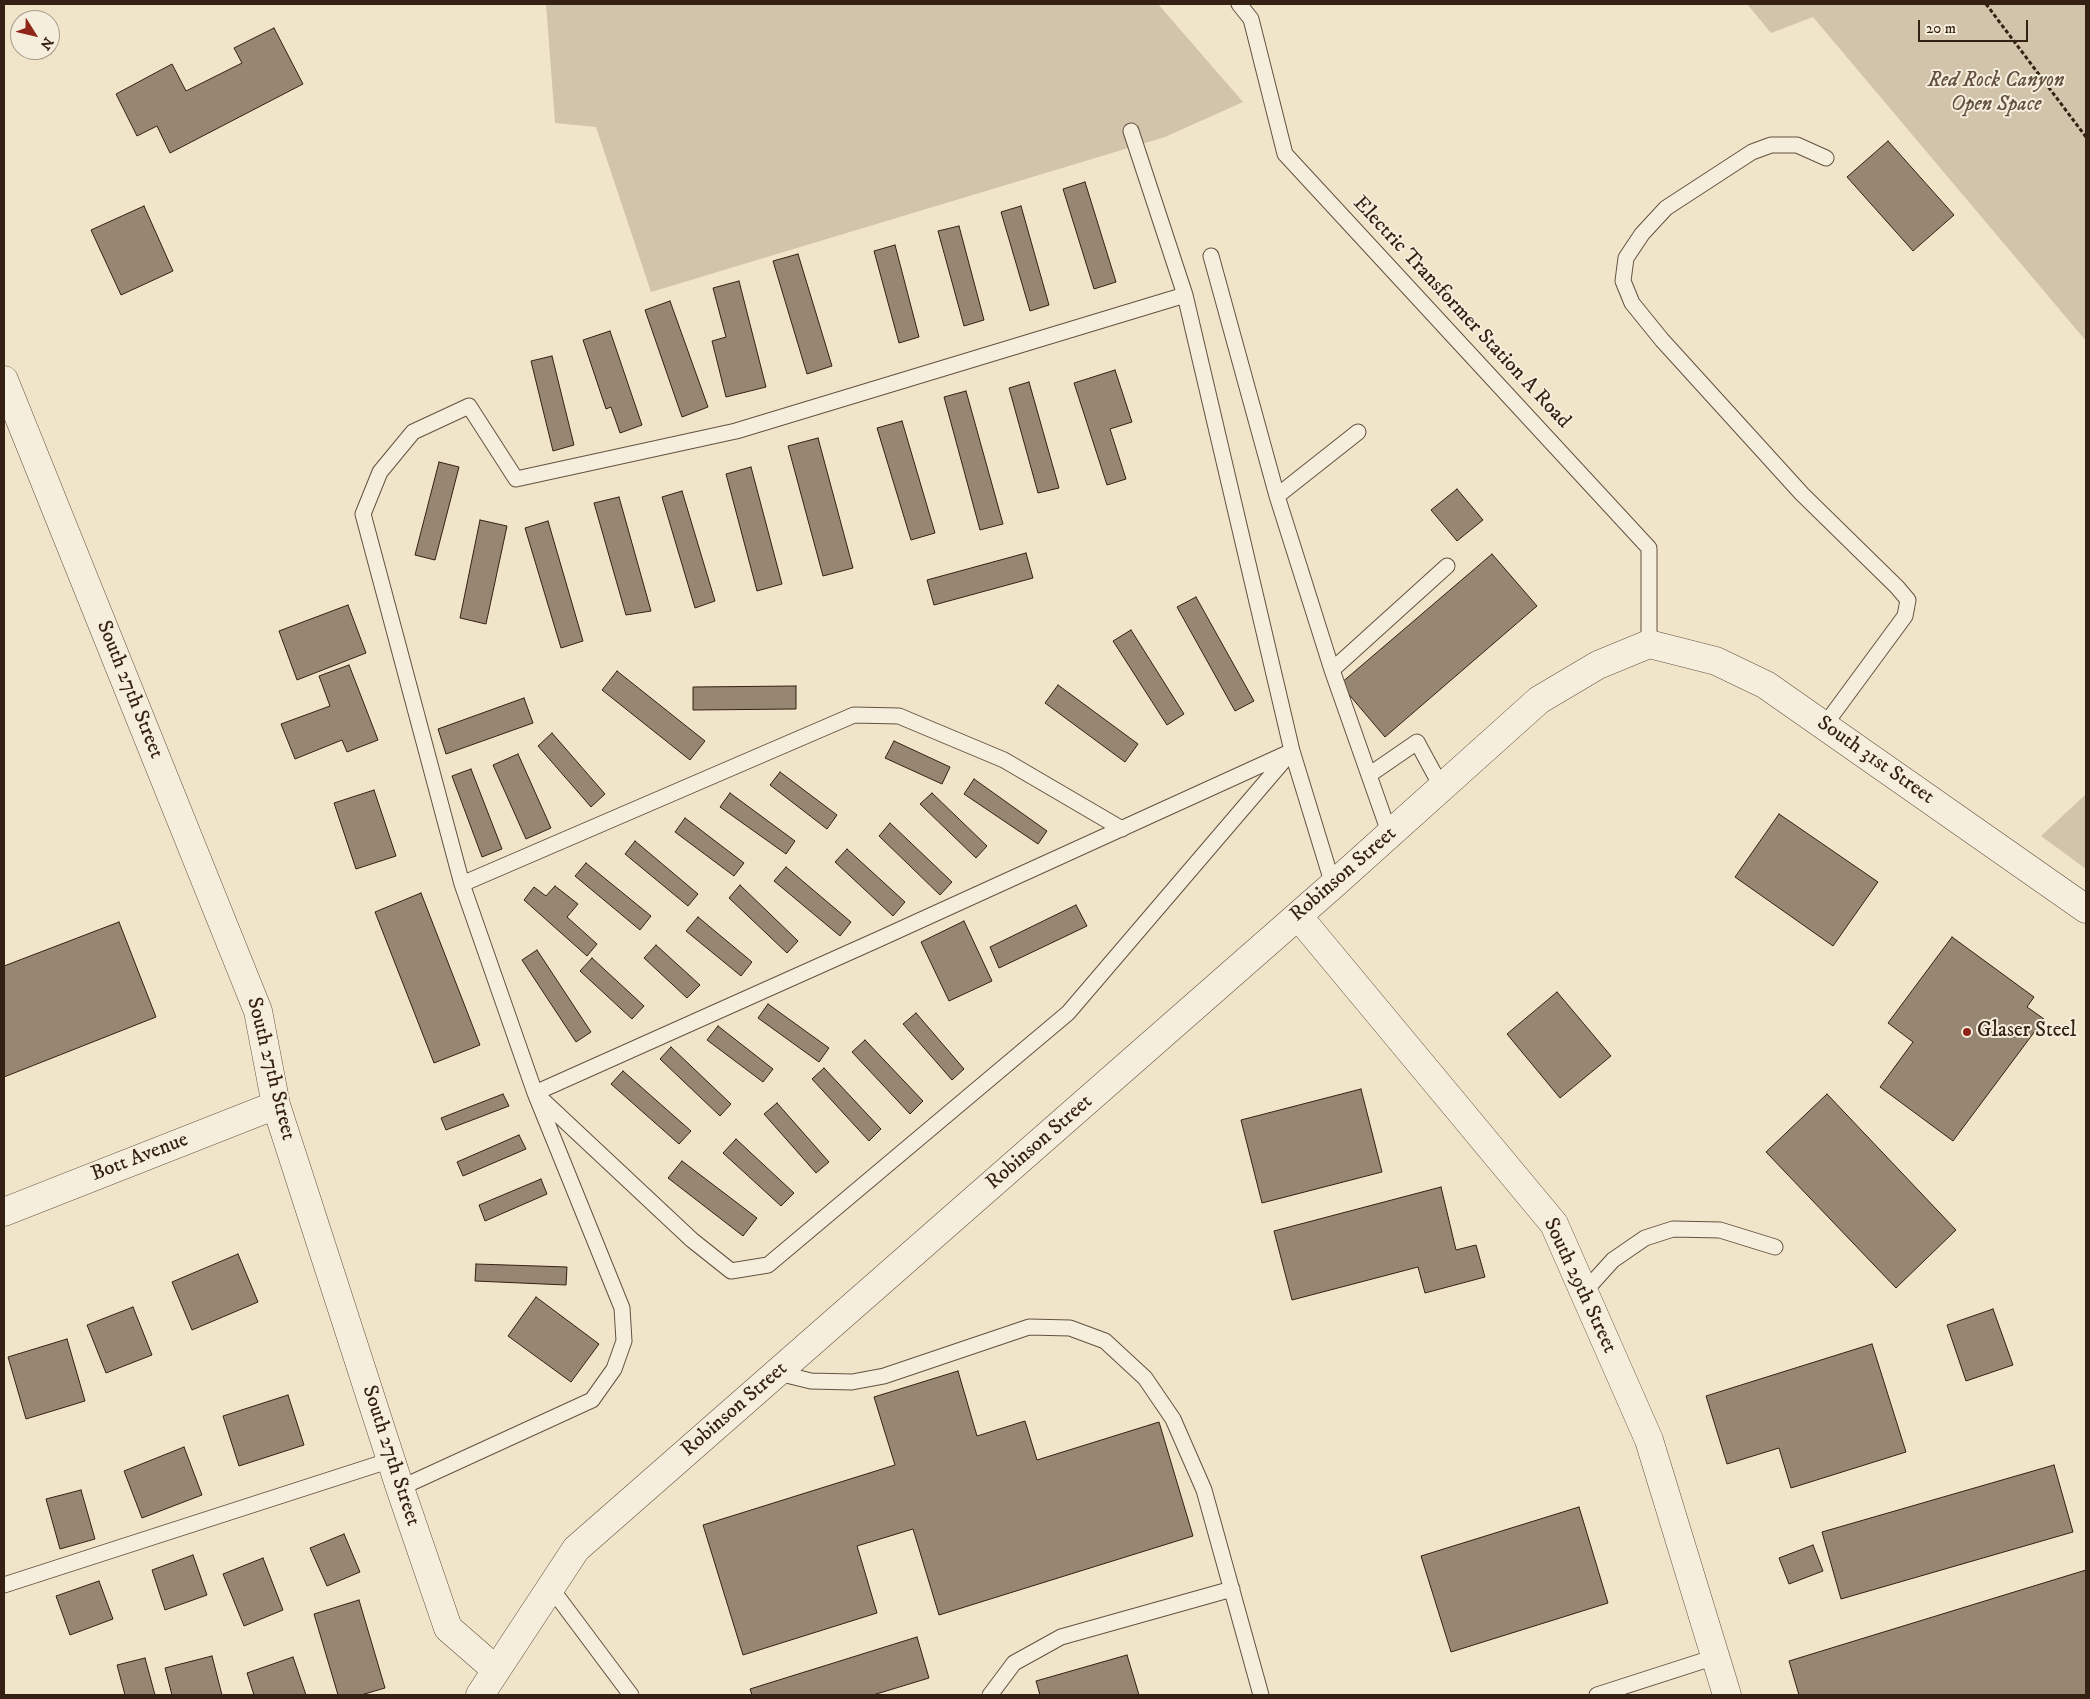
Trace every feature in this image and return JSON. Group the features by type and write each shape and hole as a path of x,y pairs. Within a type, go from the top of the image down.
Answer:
{"street":[{"name":"South 27th Street","path":"4,380 258,1011 276,1105 400,1488 448,1628 495,1669"},
{"name":"South 31st Street","path":"1649,644 1716,661 1766,685 2086,910"},
{"name":"Robinson Street","path":"480,1695 495,1669 576,1550 1333,886 1539,700 1598,665 1649,644"},
{"name":"South 29th Street","path":"1298,916 1554,1224 1649,1440 1726,1695"},
{"name":"Bott Avenue","path":"4,1212 276,1105"}],"lane":[{"name":"Electric Transformer Station A Road","path":"1239,4 1251,20 1285,154 1649,548 1649,644"},
{"path":"1131,130 1186,295 1292,751 1333,886"},
{"path":"1824,726 1905,616 1908,600 1802,494 1662,340 1632,303 1623,281 1626,258 1642,234 1666,208 1752,152 1771,145 1797,145 1826,158"},
{"path":"1211,256 1277,496 1332,670 1390,835"},
{"path":"400,1488 592,1400 614,1370 624,1341 622,1308 535,1093 462,884 363,514 380,472 414,432 469,406 516,479 736,431 1186,295"},
{"path":"1277,496 1358,432"},
{"path":"1332,670 1447,566"},
{"path":"462,884 854,715 899,716 1004,760 1122,829"},
{"path":"1369,775 1417,742 1442,788"},
{"path":"535,1093 1292,751"},
{"path":"535,1093 692,1240 731,1271 768,1266 1068,1013 1292,751"},
{"path":"1584,1292 1613,1260 1645,1238 1673,1229 1720,1230 1775,1247"},
{"path":"778,1373 811,1381 852,1382 884,1376 1029,1327 1070,1328 1105,1341 1146,1378 1173,1418 1204,1490 1262,1695"},
{"path":"4,1585 391,1460"},
{"path":"551,1588 631,1695"},
{"path":"990,1695 1014,1663 1060,1637 1232,1589"},
{"path":"1597,1695 1715,1657"}],"path":[{"path":"1986,4 2086,137"}],"green space":[{"path":"546,4 1158,4 1243,102 1165,137 651,292 596,127 555,123"},
{"name":"Red Rock Canyon Open Space","path":"1747,4 2086,4 2086,341 1813,17 1771,33"},
{"path":"2086,794 2086,869 2041,836"}],"building":[{"path":"274,28 303,84 170,153 157,126 137,136 116,94 172,64 186,91 242,63 234,48"},
{"path":"1888,141 1954,215 1913,251 1847,177"},
{"path":"1085,182 1116,282 1094,289 1063,189"},
{"path":"144,206 173,271 121,295 91,230"},
{"path":"1021,206 1049,305 1030,311 1001,212"},
{"path":"959,226 984,320 964,326 938,231"},
{"path":"895,245 919,337 899,343 874,251"},
{"path":"798,254 832,366 807,374 773,261"},
{"path":"739,281 766,387 726,397 712,341 726,337 713,288"},
{"path":"670,301 708,407 682,417 645,310"},
{"path":"610,331 642,425 620,433 611,407 606,409 583,340"},
{"path":"552,356 574,445 553,451 531,361"},
{"path":"1115,370 1132,422 1110,429 1126,479 1107,485 1074,383"},
{"path":"1029,382 1059,488 1038,493 1009,388"},
{"path":"966,391 1003,524 980,530 944,397"},
{"path":"902,421 935,533 911,540 877,428"},
{"path":"818,438 853,568 823,576 788,446"},
{"path":"439,462 459,467 435,560 415,555"},
{"path":"751,467 782,584 757,591 726,474"},
{"path":"1457,489 1483,520 1457,541 1431,510"},
{"path":"682,491 715,601 695,608 662,497"},
{"path":"619,497 651,611 626,615 594,503"},
{"path":"480,520 507,526 486,624 460,618"},
{"path":"548,521 583,641 561,648 525,528"},
{"path":"1026,553 1033,578 934,605 927,580"},
{"path":"1492,554 1537,606 1385,737 1340,684"},
{"path":"1196,597 1254,701 1235,711 1177,607"},
{"path":"348,605 366,653 297,680 279,631"},
{"path":"1131,630 1184,714 1167,725 1113,641"},
{"path":"349,665 378,740 347,752 342,740 295,759 281,724 330,706 319,676"},
{"path":"617,671 705,741 690,760 602,690"},
{"path":"1058,685 1138,744 1125,762 1045,703"},
{"path":"796,686 796,709 693,710 693,687"},
{"path":"524,698 533,723 446,754 438,729"},
{"path":"552,733 605,794 591,807 538,746"},
{"path":"894,741 950,767 942,784 885,758"},
{"path":"518,754 551,828 526,839 493,765"},
{"path":"471,769 502,849 482,857 452,776"},
{"path":"780,772 837,815 827,829 770,785"},
{"path":"974,779 1047,831 1038,844 964,794"},
{"path":"374,790 396,856 356,869 334,803"},
{"path":"730,793 795,841 786,854 720,807"},
{"path":"932,793 987,846 976,858 920,804"},
{"path":"1779,814 1878,882 1833,946 1735,877"},
{"path":"685,818 744,863 734,876 675,832"},
{"path":"890,823 952,882 940,895 879,836"},
{"path":"635,841 698,894 688,906 625,854"},
{"path":"847,849 905,902 893,916 835,862"},
{"path":"586,863 651,916 640,930 575,876"},
{"path":"786,867 851,922 840,936 774,881"},
{"path":"740,885 798,941 787,953 729,898"},
{"path":"555,886 578,904 567,917 597,944 587,956 524,900 534,887 546,896"},
{"path":"421,893 480,1045 434,1063 375,912"},
{"path":"1076,905 1087,926 999,968 990,947"},
{"path":"698,917 752,962 741,976 686,931"},
{"path":"964,921 992,981 949,1001 921,942"},
{"path":"119,922 156,1017 4,1077 4,966"},
{"name":"Glaser Steel","path":"1952,937 2034,997 2027,1007 2044,1019 1953,1141 1880,1087 1913,1042 1888,1023"},
{"path":"656,945 700,985 687,998 644,958"},
{"path":"537,950 591,1032 576,1042 522,960"},
{"path":"592,958 644,1006 632,1019 580,971"},
{"path":"1557,992 1611,1056 1560,1098 1507,1034"},
{"path":"768,1004 829,1048 819,1062 758,1018"},
{"path":"916,1013 964,1069 952,1080 903,1024"},
{"path":"718,1026 773,1069 763,1082 707,1040"},
{"path":"865,1040 923,1101 910,1114 852,1052"},
{"path":"671,1047 731,1104 720,1116 660,1059"},
{"path":"824,1068 881,1129 869,1141 812,1079"},
{"path":"623,1071 691,1131 679,1144 611,1084"},
{"path":"1361,1089 1382,1172 1262,1203 1241,1120"},
{"path":"503,1094 509,1106 446,1130 441,1118"},
{"path":"1827,1094 1956,1230 1896,1288 1766,1152"},
{"path":"777,1103 829,1162 816,1173 764,1114"},
{"path":"519,1135 526,1149 463,1176 457,1162"},
{"path":"736,1139 794,1193 781,1206 723,1153"},
{"path":"682,1161 757,1218 743,1236 668,1178"},
{"path":"541,1179 547,1194 485,1221 479,1205"},
{"path":"1441,1187 1456,1250 1476,1245 1485,1277 1425,1293 1418,1267 1292,1300 1274,1231"},
{"path":"238,1254 258,1302 192,1330 172,1282"},
{"path":"476,1264 567,1267 566,1285 475,1281"},
{"path":"536,1297 599,1344 571,1382 508,1336"},
{"path":"133,1307 152,1355 106,1373 87,1325"},
{"path":"1993,1309 2013,1365 1966,1381 1947,1325"},
{"path":"67,1339 85,1401 26,1419 8,1357"},
{"path":"1872,1344 1906,1452 1791,1488 1779,1448 1727,1464 1706,1396"},
{"path":"958,1371 977,1436 1025,1421 1037,1460 1159,1422 1193,1536 939,1615 913,1529 857,1546 877,1613 743,1655 703,1525 895,1465 874,1397"},
{"path":"288,1395 304,1445 239,1466 223,1416"},
{"path":"184,1447 202,1495 142,1518 124,1471"},
{"path":"2054,1465 2073,1532 1841,1599 1822,1532"},
{"path":"81,1490 95,1539 60,1549 46,1499"},
{"path":"1579,1507 1608,1603 1451,1652 1421,1556"},
{"path":"344,1534 360,1572 327,1586 310,1548"},
{"path":"1813,1545 1823,1571 1789,1584 1779,1558"},
{"path":"193,1555 207,1595 165,1610 152,1570"},
{"path":"263,1558 283,1610 244,1626 223,1574"},
{"path":"2086,1570 2086,1695 1799,1695 1789,1661"},
{"path":"99,1581 113,1619 70,1635 56,1596"},
{"path":"359,1600 385,1688 361,1695 338,1695 314,1614"},
{"path":"917,1637 929,1678 873,1695 752,1695 750,1689"},
{"path":"1127,1655 1139,1695 1040,1695 1036,1681"},
{"path":"212,1656 222,1695 172,1695 165,1668"},
{"path":"293,1657 306,1695 254,1695 247,1673"},
{"path":"145,1658 155,1695 125,1695 117,1665"}],"place":[{"name":"Glaser Steel","path":"1967,1032"}]}
